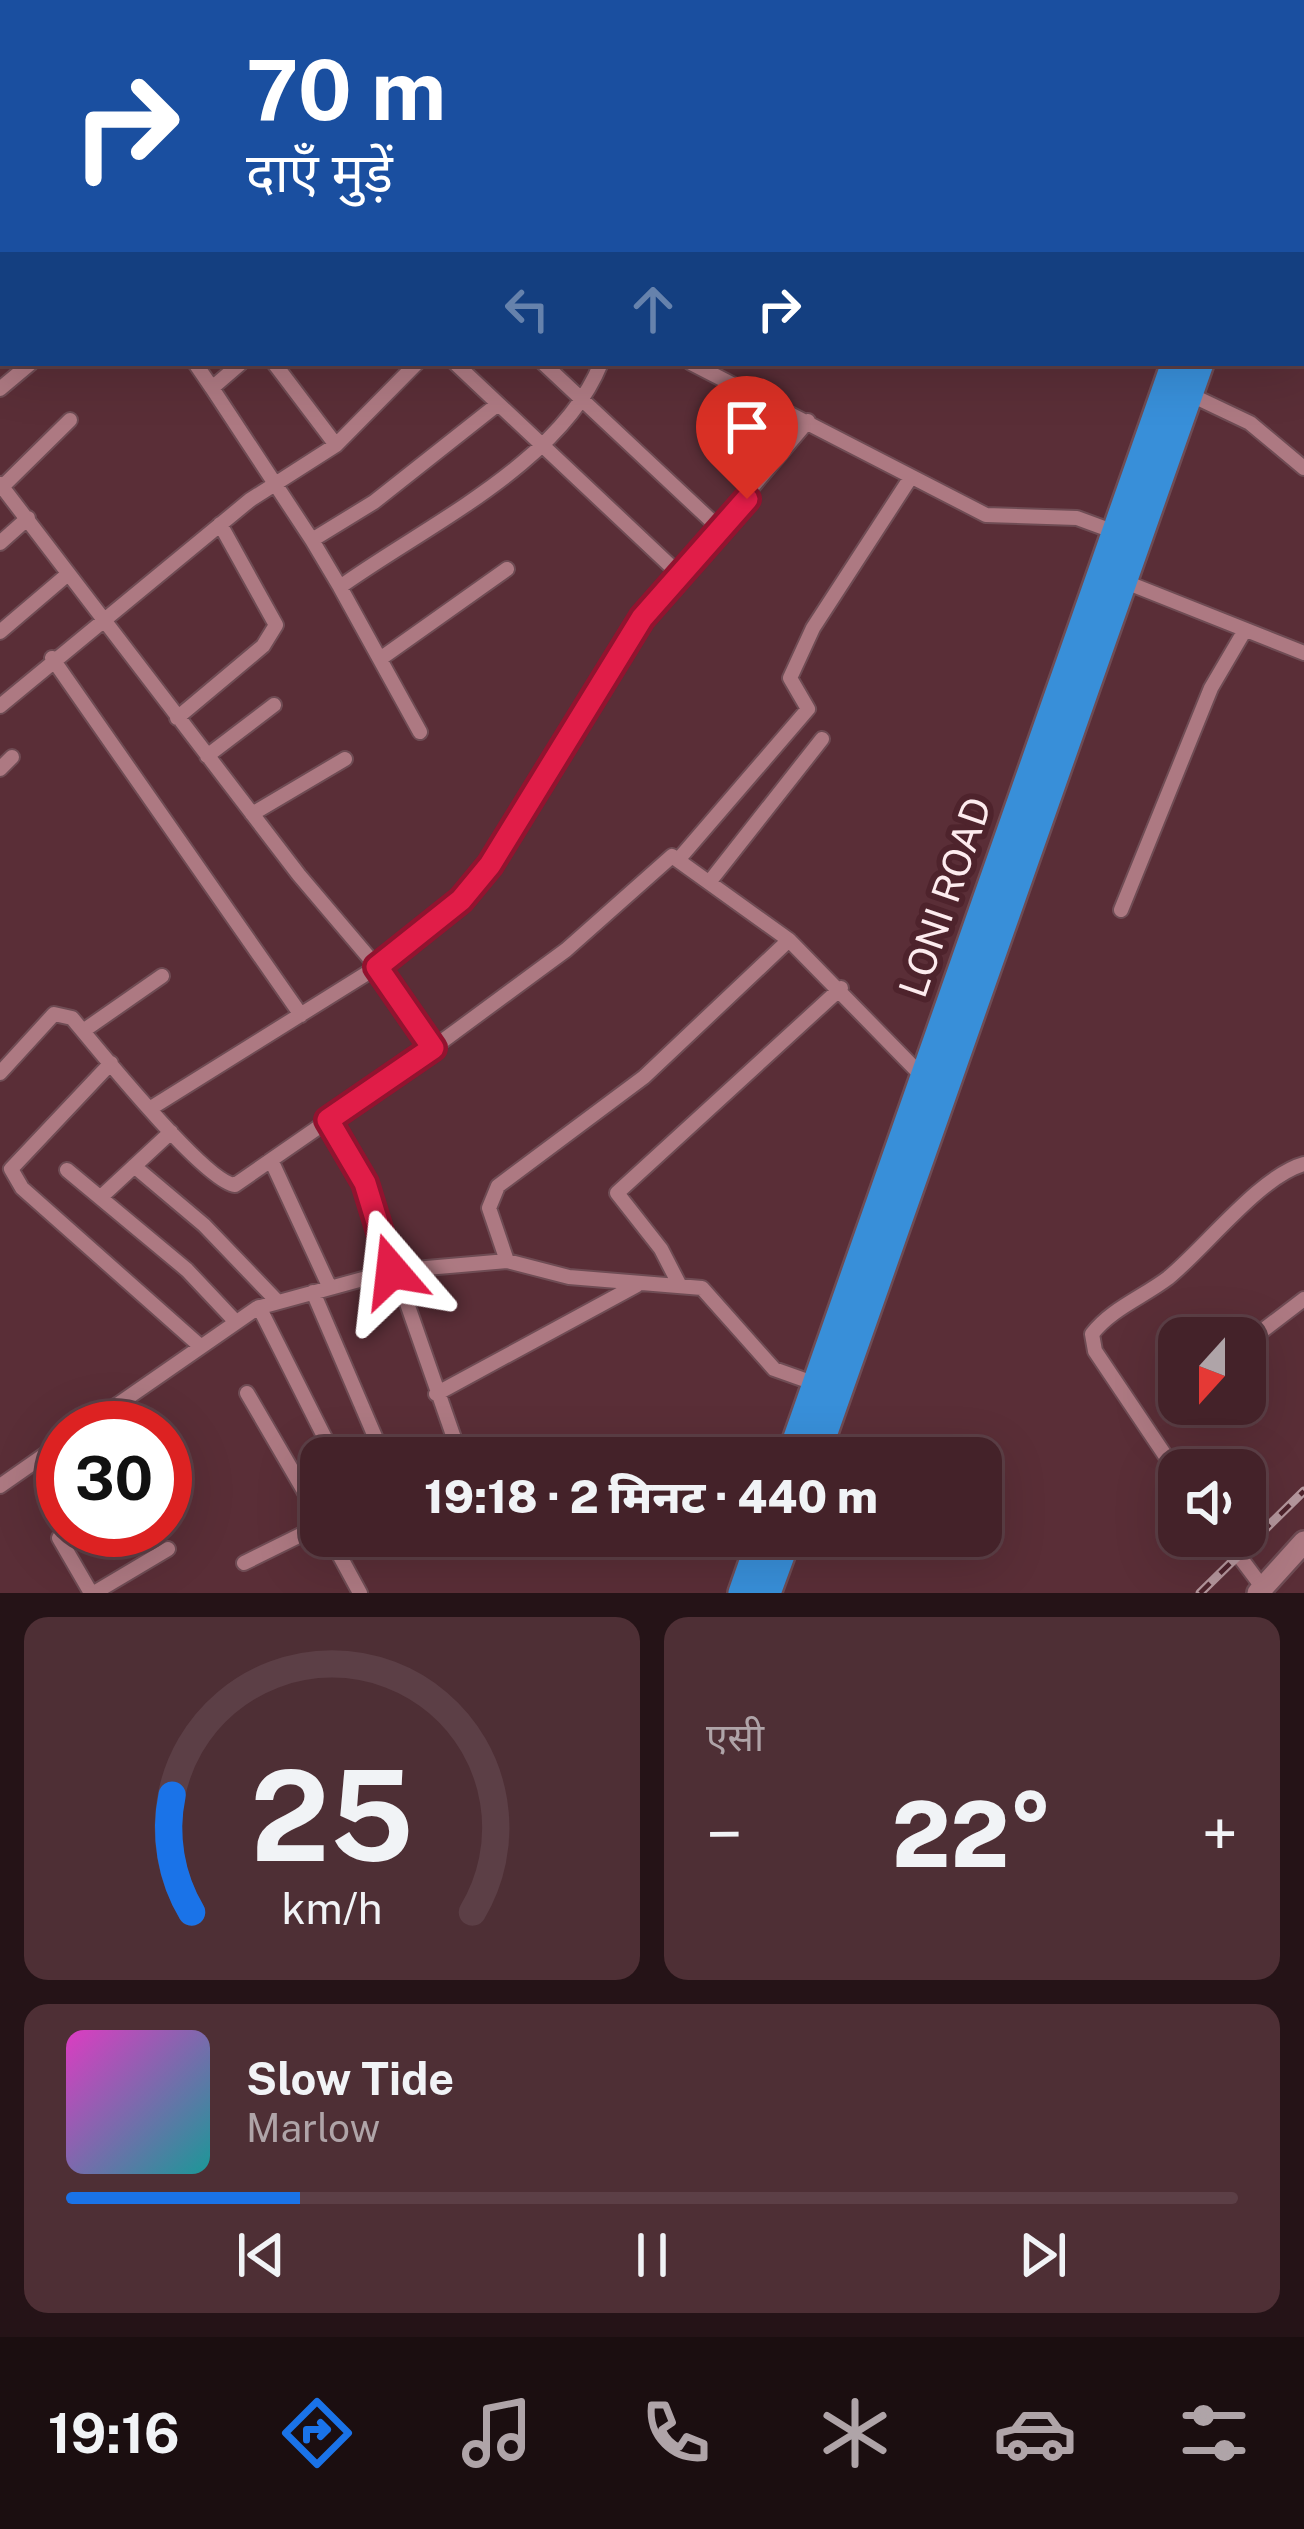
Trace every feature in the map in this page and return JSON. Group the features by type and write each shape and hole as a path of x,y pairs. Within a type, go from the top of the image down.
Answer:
{"highway":[{"name":"LONI ROAD","path":"819,1437 827,1388 923,1077 1174,366"},
{"name":"LONI ROAD","path":"801,1437 827,1388 1198,366"},
{"path":"742,1593 755,1557"},
{"path":"767,1593 780,1557"}],"street":[{"path":"0,389 27,366"},
{"path":"197,366 278,484 420,732"},
{"path":"212,388 238,366"},
{"path":"276,366 336,446"},
{"path":"0,706 52,658 220,524 336,446 414,366"},
{"path":"458,366 678,573"},
{"path":"546,366 718,528"},
{"path":"340,587 434,528 542,441 599,366"},
{"path":"697,366 986,515 1077,518 1115,532"},
{"path":"1189,394 1250,424 1304,468"},
{"path":"312,540 374,502 498,404"},
{"path":"70,420 1,486 252,814 377,967 433,1048"},
{"path":"151,1108 377,967 461,900 490,865 642,618 808,421"},
{"path":"678,860 808,709 790,678 813,628 911,477"},
{"path":"0,543 28,518"},
{"path":"178,718 263,646 276,625 220,524"},
{"path":"380,659 507,569"},
{"path":"0,632 68,574"},
{"path":"1123,581 1304,653"},
{"path":"1121,910 1210,688 1245,630"},
{"path":"52,658 301,1015"},
{"path":"207,756 274,704"},
{"path":"711,880 822,739"},
{"path":"0,769 12,757"},
{"path":"252,814 345,759"},
{"path":"0,1073 54,1014 72,1018 171,1132 227,1185 433,1048 566,950 672,856 789,940 841,988 923,1077"},
{"path":"507,1261 489,1208 498,1186 644,1077 789,940"},
{"path":"82,1030 162,976"},
{"path":"679,1284 662,1249 617,1193 841,988"},
{"path":"110,1063 11,1168 22,1188 199,1345"},
{"path":"328,1120 365,1183 453,1437"},
{"path":"101,1197 171,1132"},
{"path":"271,1160 330,1288"},
{"path":"1161,1449 1095,1351 1092,1334 1111,1315 1166,1279 1289,1168 1304,1164"},
{"path":"134,1166 204,1226 277,1301"},
{"path":"67,1170 188,1270 235,1321"},
{"path":"121,1401 259,1307 392,1271 507,1261 534,1271 702,1288 716,1298 749,1347 774,1369 827,1388"},
{"path":"436,1394 637,1285"},
{"path":"313,1292 375,1437"},
{"path":"1266,1328 1304,1299"},
{"path":"259,1307 324,1437"},
{"path":"247,1393 300,1485"},
{"path":"0,1486 36,1461"},
{"path":"244,1563 300,1533"},
{"path":"1242,1557 1269,1588 1303,1546"},
{"path":"70,1557 93,1593 154,1557"},
{"path":"337,1593 358,1588 342,1557"}],"railway":[{"path":"1200,1593 1304,1491"}],"route":[{"path":"392,1271 365,1183 328,1120 433,1048 377,967 461,900 490,865 642,618 747,499"}]}
